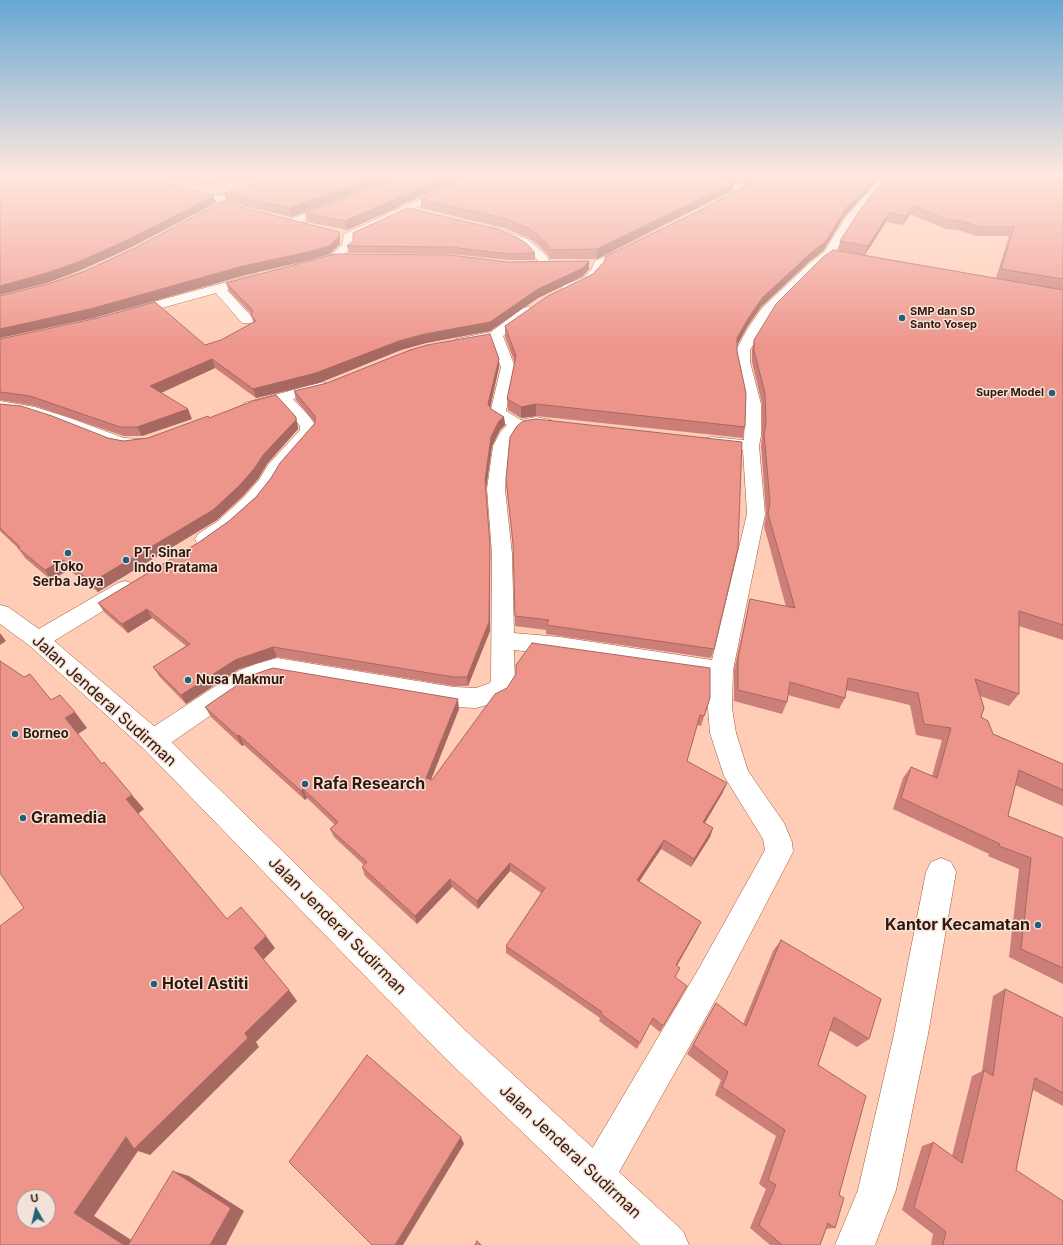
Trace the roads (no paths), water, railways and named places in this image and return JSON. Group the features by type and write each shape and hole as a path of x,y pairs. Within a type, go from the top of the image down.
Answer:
{"street":[{"path":"335,256 347,246 342,235 344,234"},
{"path":"507,234 523,241 549,264 530,264"},
{"path":"596,1177 709,981 779,852 778,842 774,832 737,776 723,733 720,708 721,670 756,514 751,446 753,436 753,404 743,362 742,350 754,328 767,311 815,264 828,254 841,234"},
{"path":"584,263 599,263 646,241"},
{"path":"828,254 859,260"},
{"path":"300,267 335,256 351,257"},
{"path":"552,296 588,280 596,272 599,263"},
{"path":"120,316 265,276"},
{"path":"218,288 247,320"},
{"path":"446,344 481,339 496,335 537,306"},
{"path":"496,335 508,367 498,413 518,425"},
{"path":"234,411 338,382"},
{"path":"187,550 224,526 251,501 267,482 274,469 308,431 308,426 303,419 283,398"},
{"path":"0,406 29,410 128,444 154,439"},
{"path":"153,741 248,677 264,670 277,667 454,697 476,698 488,695 498,690 503,683 502,554 496,488 501,446 509,431 518,425 536,422 560,424"},
{"path":"692,440 751,446"},
{"path":"38,640 142,578"},
{"name":"Jalan Jenderal Sudirman","path":"0,613 38,640 153,741 455,1044 670,1245"},
{"path":"502,640 560,646 721,670"},
{"path":"855,1245 877,1190 911,1034 941,872"}],"place":[{"name":"SMP dan SD Santo Yosep","path":"902,318"},
{"name":"Super Model","path":"1052,393"},
{"name":"Toko Serba Jaya","path":"68,553"},
{"name":"PT. Sinar Indo Pratama","path":"126,560"},
{"name":"Nusa Makmur","path":"188,680"},
{"name":"Borneo","path":"15,734"},
{"name":"Rafa Research","path":"305,784"},
{"name":"Gramedia","path":"23,818"},
{"name":"Kantor Kecamatan","path":"1038,925"},
{"name":"Hotel Astiti","path":"154,984"}]}
